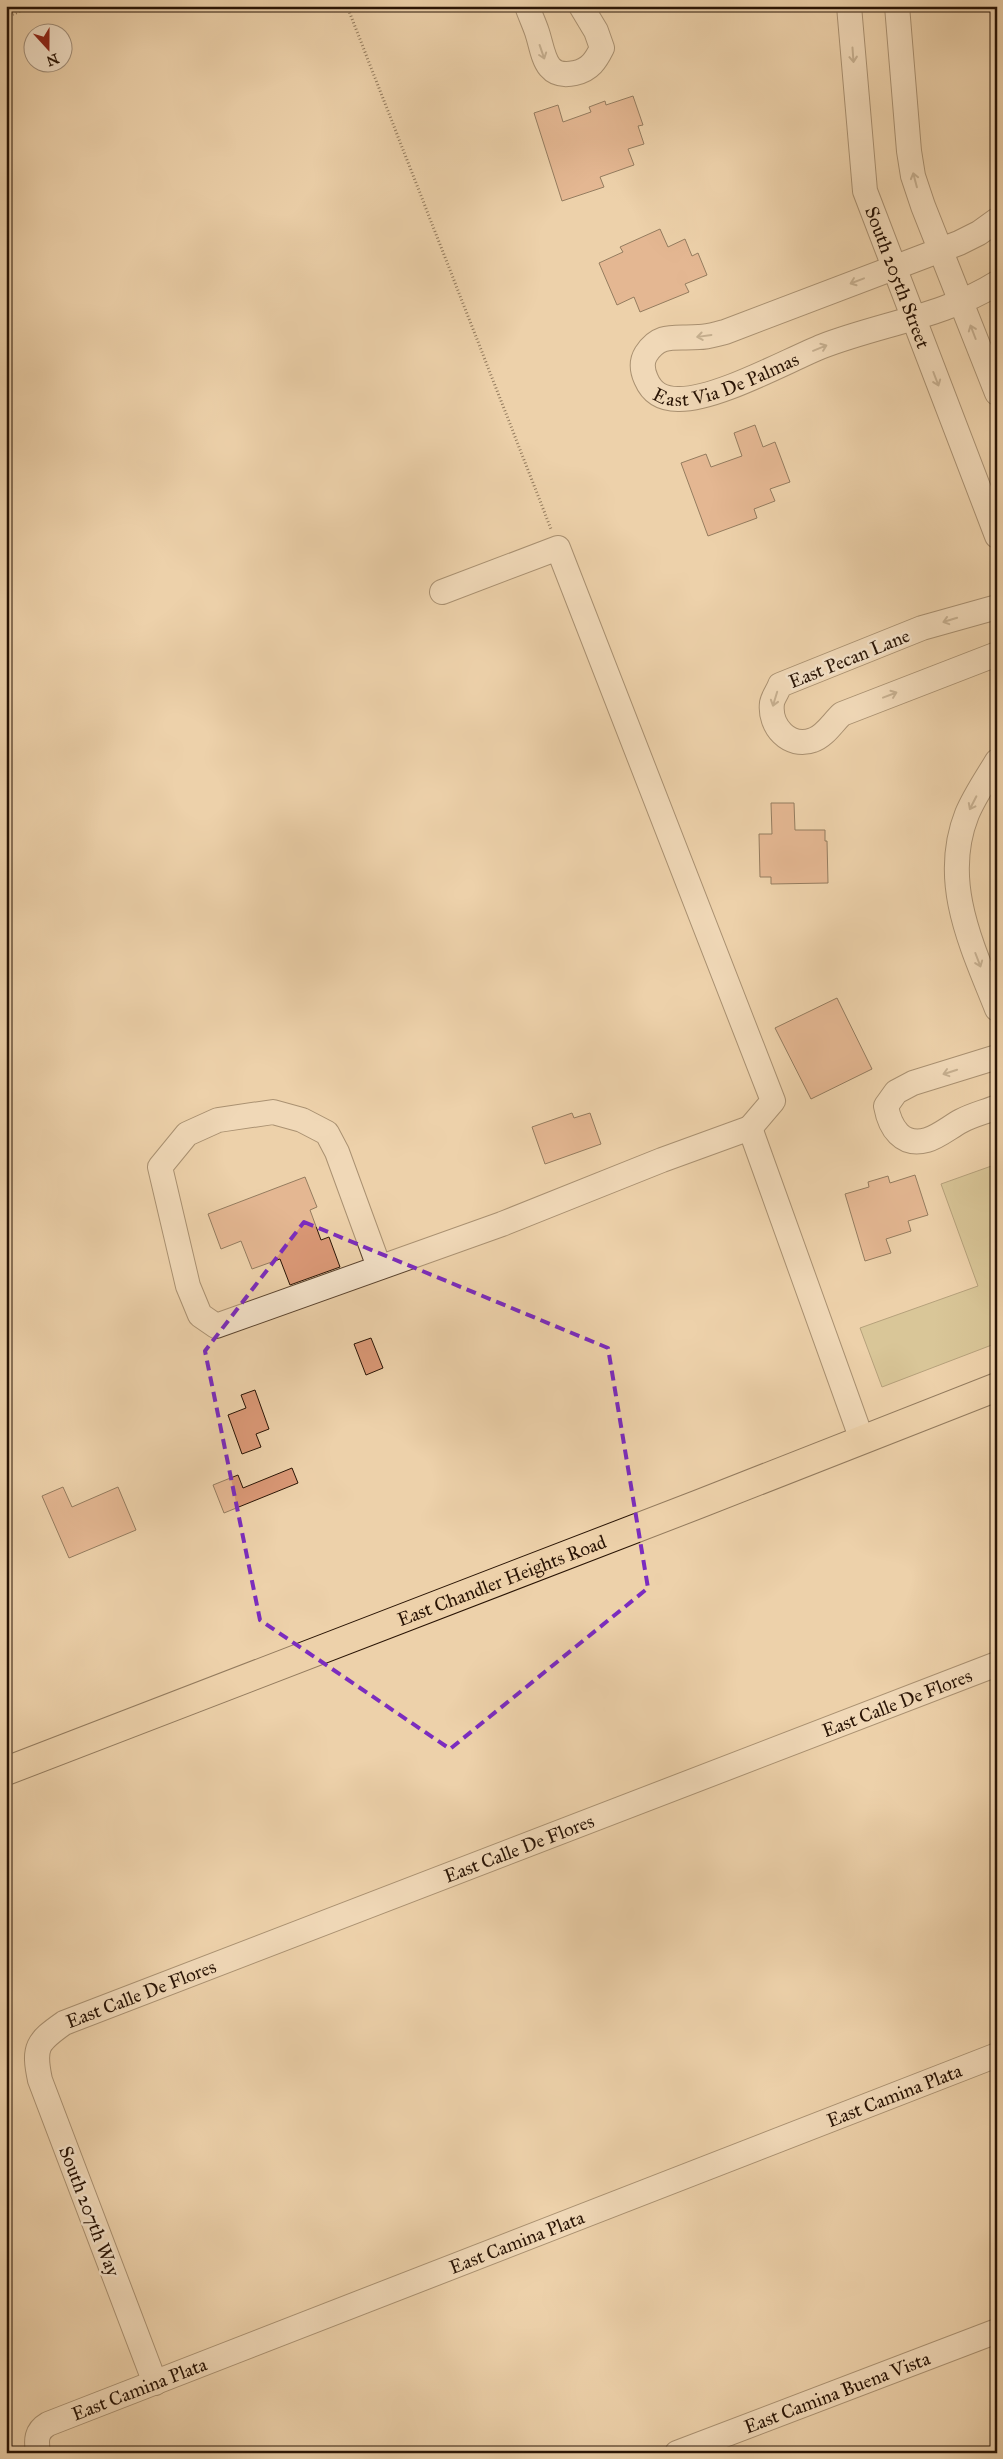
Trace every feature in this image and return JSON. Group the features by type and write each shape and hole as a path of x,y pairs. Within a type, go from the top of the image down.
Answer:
{"main road":[{"name":"East Chandler Heights Road","path":"6,1771 997,1387"}],"street":[{"path":"527,6 546,63 554,71 566,75 580,72 596,62 602,48 596,31 581,6"},
{"name":"South 205th Street","path":"849,6 863,177 872,213 997,536"},
{"path":"897,6 914,176 940,249 997,393"},
{"name":"East Via De Palmas","path":"997,220 979,233 725,332 701,337 667,337 653,343 642,360 644,373 651,390 664,397 679,399 703,395 824,346 961,302 997,283"},
{"path":"379,1268 337,1152 327,1133 302,1120 273,1112 218,1120 187,1134 160,1167 188,1286 200,1315 216,1326 379,1268 502,1224 662,1160 750,1128 773,1101 558,548 442,592"},
{"name":"East Pecan Lane","path":"997,607 922,628 780,685 772,702 772,720 784,737 795,742 812,741 824,734 842,714 997,654"},
{"path":"997,761 967,815 960,839 956,884 966,929 997,1009"},
{"path":"997,1057 913,1083 896,1092 886,1106 888,1122 900,1136 911,1141 927,1140 963,1120 997,1107"},
{"path":"750,1128 862,1440"},
{"name":"East Calle De Flores","path":"43,2038 64,2023 997,1664"},
{"name":"South 207th Way","path":"43,2038 35,2058 40,2080 155,2383"},
{"name":"East Camina Plata","path":"39,2442 48,2424 997,2056"},
{"name":"East Camina Buena Vista","path":"677,2453 997,2331"}],"path":[{"path":"6,17 34,6"},
{"path":"347,6 558,548"}],"highlighted area":[{"path":"304,1222 608,1348 648,1588 450,1749 260,1620 205,1351"}],"shaded area":[{"path":"997,1164 997,1343 882,1387 860,1328 978,1286 941,1184"}],"building":[{"path":"633,96 643,125 638,126 644,144 628,149 634,165 600,177 604,187 562,201 534,113 558,105 563,122 591,112 589,107 605,101 606,105"},
{"path":"660,229 668,247 685,239 692,256 698,253 707,275 685,284 689,292 640,312 634,297 617,305 599,263 623,252 620,247"},
{"path":"755,425 763,447 775,442 790,482 770,489 775,501 754,509 757,518 708,536 681,463 706,454 711,467 742,456 734,433"},
{"path":"771,803 794,803 795,830 825,830 828,883 771,884 771,877 760,877 759,834 772,834"},
{"path":"837,998 872,1069 811,1099 775,1028"},
{"path":"572,1113 574,1118 590,1113 601,1144 545,1164 532,1127"},
{"path":"915,1175 928,1215 908,1221 911,1231 886,1239 891,1253 865,1261 845,1194 869,1187 868,1182 888,1176 890,1183"},
{"path":"305,1177 317,1207 310,1210 321,1240 329,1237 340,1267 290,1285 280,1259 252,1269 241,1241 221,1249 208,1214"},
{"path":"371,1338 383,1368 366,1375 354,1344"},
{"path":"255,1390 269,1429 256,1434 261,1447 242,1454 228,1415 246,1408 241,1395"},
{"path":"292,1468 298,1483 224,1513 213,1485 238,1475 243,1488"},
{"path":"63,1487 72,1507 118,1487 136,1530 69,1558 42,1496"}]}
